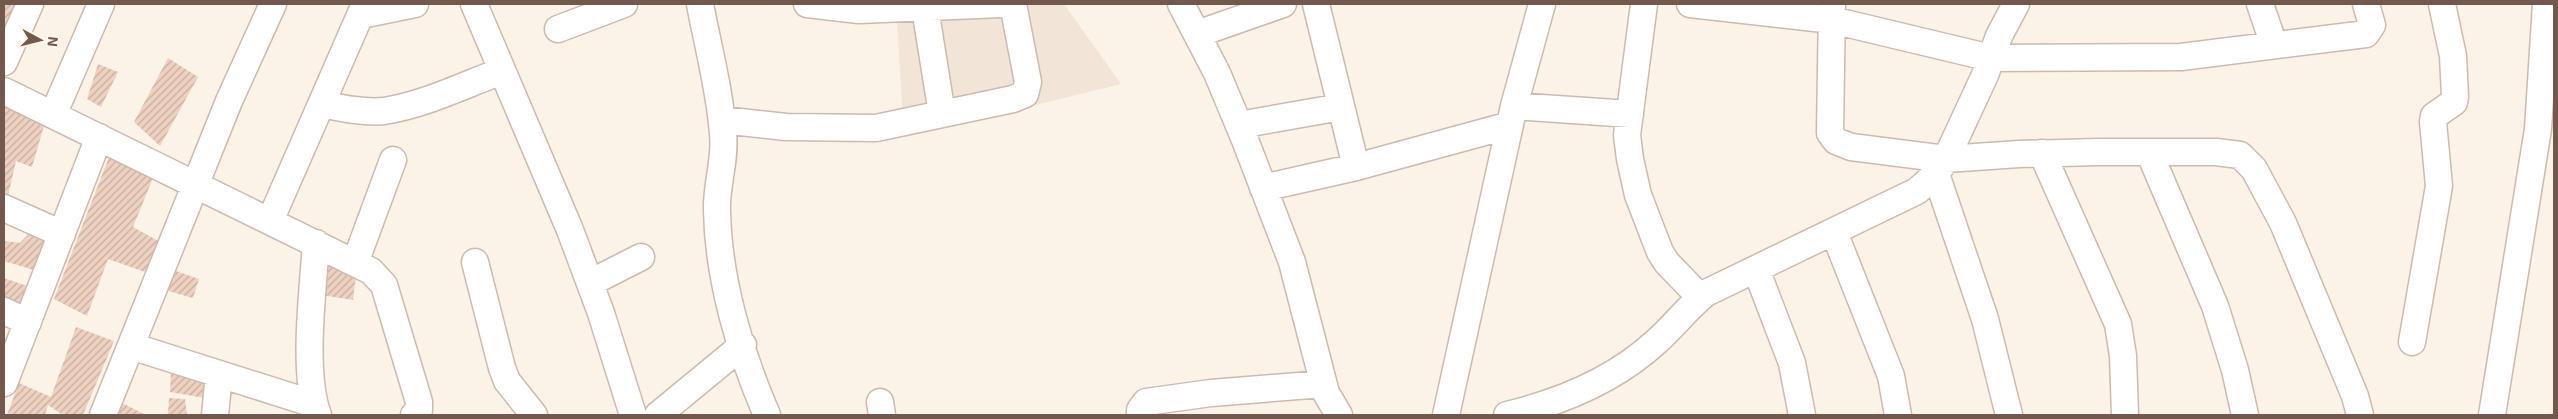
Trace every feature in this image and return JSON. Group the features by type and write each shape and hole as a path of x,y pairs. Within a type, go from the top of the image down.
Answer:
{"street":[{"path":"4,62 30,4"},
{"path":"53,115 101,4"},
{"path":"103,415 229,102 273,4"},
{"path":"270,221 363,9 416,4"},
{"path":"474,4 502,72 549,175 590,283 633,415"},
{"path":"558,29 624,4"},
{"path":"700,4 724,137 717,208 721,270 743,345 767,415"},
{"path":"807,4 859,10 1000,4"},
{"path":"722,120 786,127 852,130 876,128 1025,94 1028,82 1013,4"},
{"path":"1181,4 1217,73 1292,262 1323,384 1339,415"},
{"path":"1197,34 1283,4"},
{"path":"1316,4 1356,167"},
{"path":"1446,415 1512,115 1542,4"},
{"path":"1644,4 1627,135 1629,151 1641,203 1660,252 1667,263 1700,297"},
{"path":"1690,4 1832,12 1991,58 2181,57 2366,34 2372,25 2366,4"},
{"path":"1507,415 1554,408 1600,382 1656,342 1700,297 1917,191 1941,166 1991,58 1999,36 2016,4"},
{"path":"2260,4 2274,46"},
{"path":"2412,342 2439,186 2432,122 2434,116 2454,102 2455,96 2453,56 2442,4"},
{"path":"2492,415 2544,163 2538,129 2546,4"},
{"path":"925,8 942,114"},
{"path":"1832,12 1830,133 1836,141 1851,147 1941,166 2042,153 2216,152 2240,155 2254,169 2283,223 2355,396 2360,415"},
{"path":"322,104 345,109 384,111 422,101 502,72"},
{"path":"4,91 372,271 384,285 419,402 419,410 414,415"},
{"path":"1239,125 1341,107"},
{"path":"1263,188 1356,167 1512,115 1630,114"},
{"path":"4,383 100,137"},
{"path":"2149,152 2215,306 2235,370 2245,415"},
{"path":"2042,153 2118,324 2123,356 2125,415"},
{"path":"356,263 393,160"},
{"path":"1941,166 1985,319 2009,415"},
{"path":"4,208 62,234"},
{"path":"1834,232 1891,376 1898,415"},
{"path":"131,346 219,374 316,410 310,337 316,244"},
{"path":"590,283 641,257"},
{"path":"475,262 507,381 534,415"},
{"path":"1756,269 1792,362 1802,415"},
{"path":"4,311 28,322"},
{"path":"658,415 743,345"},
{"path":"214,415 219,374"},
{"path":"1140,415 1140,410 1146,402 1211,393 1323,384"}],"shaded area":[{"path":"896,4 1064,4 1121,84 904,137"}],"building":[{"path":"4,4 19,4 4,38"},
{"path":"168,58 198,77 160,146 134,122"},
{"path":"98,64 118,72 101,107 87,99"},
{"path":"4,97 48,112 32,167 16,161 8,196 4,195"},
{"path":"109,157 153,178 133,227 162,243 145,272 108,259 87,316 54,299"},
{"path":"32,230 49,241 34,270 4,261 4,241 20,243"},
{"path":"324,264 356,275 353,300 322,295"},
{"path":"173,270 199,279 193,298 165,290"},
{"path":"4,278 30,287 21,311 4,299"},
{"path":"76,327 114,341 83,415 63,415 48,405 45,415 7,415 19,383 51,397"},
{"path":"171,370 210,376 205,398 170,392"},
{"path":"169,398 185,399 187,415 168,415"},
{"path":"122,403 146,415 119,415"}]}
